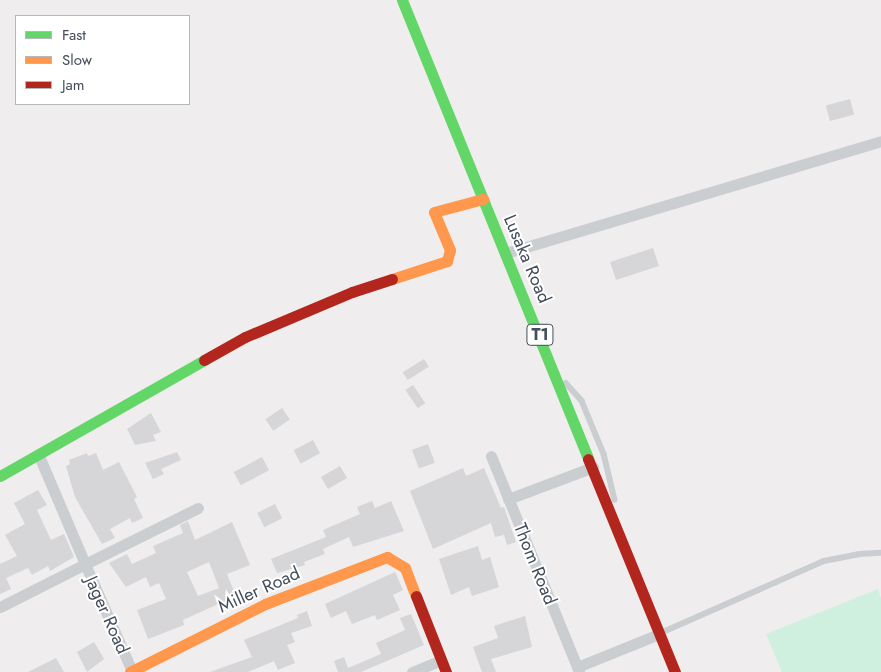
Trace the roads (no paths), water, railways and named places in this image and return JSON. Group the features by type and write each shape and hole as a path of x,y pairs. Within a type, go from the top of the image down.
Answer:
{"main road":[{"name":"Lusaka Road","path":"402,0 675,672"},
{"path":"0,476 39,456 245,338 352,292 447,261 450,250 434,212 483,199"},
{"name":"Miller Road","path":"131,671 265,604 388,557 398,561 405,568 441,660"},
{"path":"441,660 446,672"}],"street":[{"path":"506,253 881,141"},
{"path":"39,456 84,564 198,508"},
{"name":"Thom Road","path":"491,456 578,670"},
{"path":"508,499 592,467"},
{"name":"Jager Road","path":"0,607 84,564 131,671"},
{"path":"578,670 659,634"},
{"path":"412,672 441,660"}],"lane":[{"path":"553,369 582,401 604,454 626,549"},
{"path":"659,634 824,561 881,553"}]}
